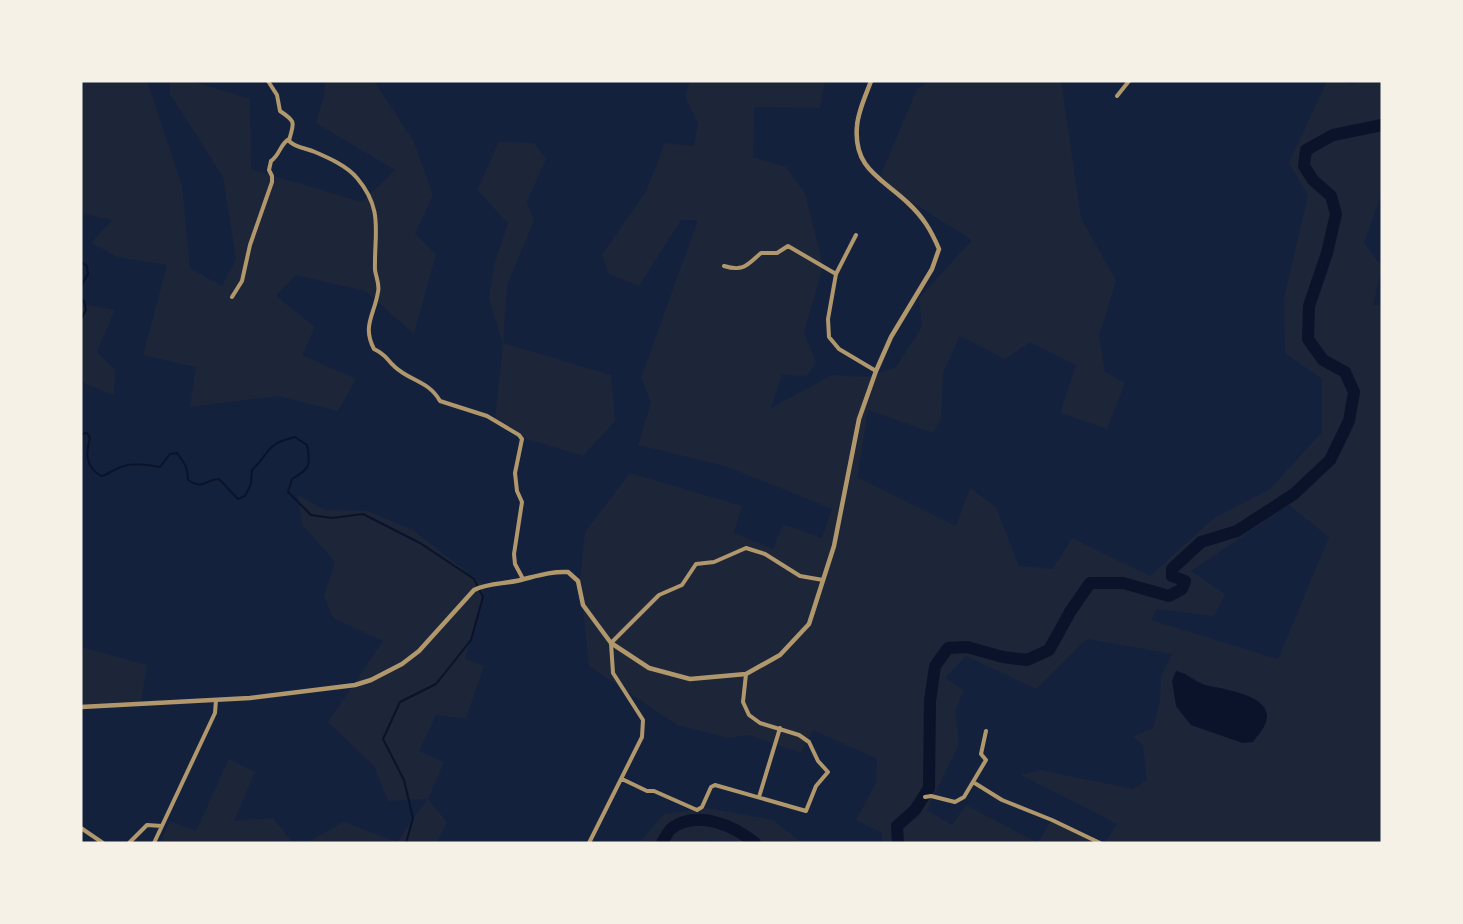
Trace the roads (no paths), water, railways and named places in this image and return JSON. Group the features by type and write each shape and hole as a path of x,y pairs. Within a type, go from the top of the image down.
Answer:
{"street":[{"path":"268,81 277,96 280,111 292,119 294,125 290,138 292,144 313,151 343,166 355,176 370,195 376,217 375,272 379,290 367,330 374,349 387,356 396,368 434,391 440,401 487,416 522,439 515,473 517,491 522,502 514,554 515,564 524,579"},
{"path":"81,707 216,700 355,685 383,675 419,651 474,590 483,585 558,572 568,572 574,575 578,581 584,605 611,643 649,668 690,679 746,674 780,655 808,624 834,546 859,419 891,337 932,269 939,249 930,227 908,202 872,174 858,150 857,124 871,81"},
{"path":"1117,96 1129,81"},
{"path":"232,297 242,281 250,245 272,182 272,176 268,170 271,161 276,157 283,143 290,138"},
{"path":"856,235 836,274 828,319 829,337 839,349 876,371"},
{"path":"724,266 737,270 743,268 761,253 777,253 788,246 836,274"},
{"path":"589,843 642,737 643,720 613,673 611,643 659,595 682,585 696,564 714,562 746,548 765,554 800,576 823,580"},
{"path":"622,779 697,810 702,807 711,787 715,785 806,811 816,786 828,772 818,761 809,742 799,735 760,723 748,716 743,702 746,674"},
{"path":"154,843 215,713 216,700"},
{"path":"759,797 780,728"},
{"path":"925,797 931,796 955,802 964,797 986,760 981,754 986,731"},
{"path":"973,782 1002,800 1100,843"},
{"path":"129,843 147,825 162,826"},
{"path":"81,828 103,843"}],"waterway":[{"path":"898,843 897,826 915,810 929,788 930,701 935,666 948,648 967,647 1003,657 1027,660 1049,650 1070,612 1090,583 1123,583 1169,596 1182,589 1185,581 1172,576 1172,569 1201,542 1237,531 1294,494 1330,460 1349,421 1354,392 1345,372 1323,360 1308,339 1309,306 1327,253 1336,214 1331,196 1313,180 1304,166 1306,150 1333,135 1382,125"},
{"path":"81,262 87,266 88,274 81,286"},
{"path":"81,300 84,301 86,310 81,319"},
{"path":"81,434 87,433 90,438 88,460 92,469 101,476 128,465 160,467 170,454 177,453 185,465 188,480 201,484 219,479 238,499 245,496 251,484 252,470 269,449 295,437 307,445 309,462 306,469 292,479 288,492 311,515 332,518 363,514 420,543 474,579 483,597 471,640 436,684 400,702 383,739 404,780 413,818 406,843"},
{"path":"662,843 672,828 693,820 704,820 726,826 755,843"}]}
